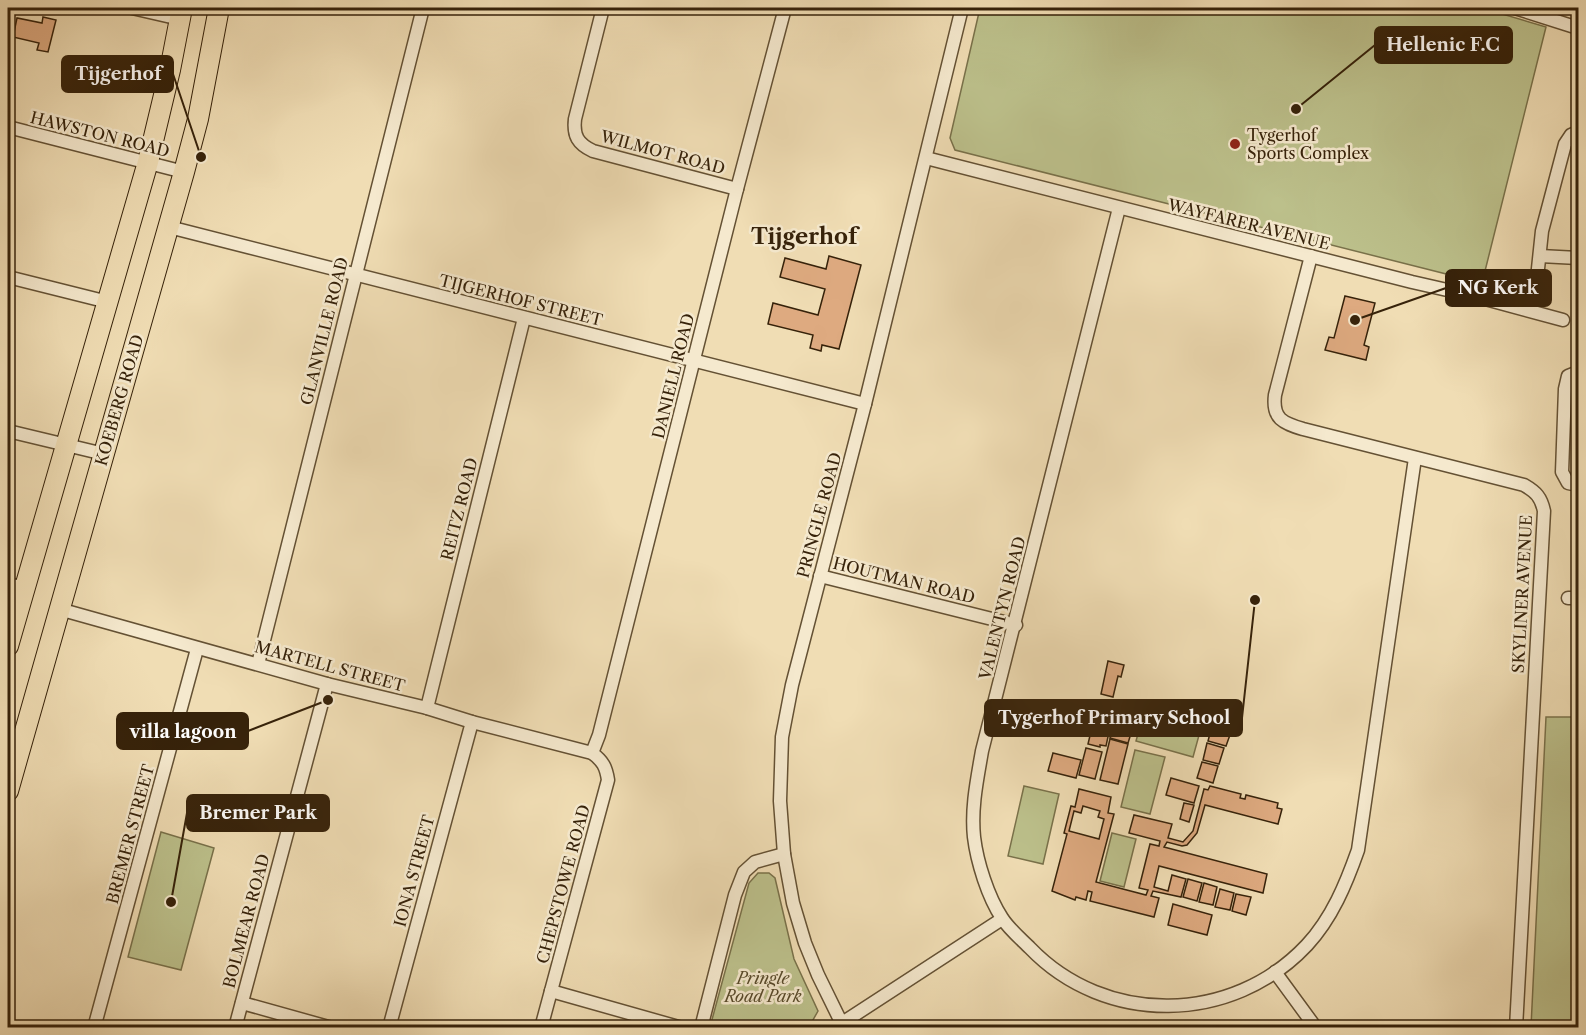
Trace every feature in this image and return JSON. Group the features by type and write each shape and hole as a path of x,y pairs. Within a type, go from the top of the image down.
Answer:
{"main road":[{"name":"KOEBERG ROAD","path":"8,790 15,735 59,609 184,172 198,119 219,8"},
{"path":"8,646 16,586 67,445 148,162 169,77 181,13"}],"street":[{"path":"132,8 181,13"},
{"name":"GLANVILLE ROAD","path":"258,664 423,8"},
{"name":"WILMOT ROAD","path":"603,8 575,119 576,138 584,147 593,151 737,189"},
{"name":"DANIELL ROAD","path":"592,753 599,735 785,8"},
{"name":"PRINGLE ROAD","path":"840,1026 805,943 793,903 784,854 780,801 782,737 792,685 865,404 962,8"},
{"path":"1515,8 1578,28"},
{"name":"HAWSTON ROAD","path":"8,128 184,172"},
{"path":"1526,309 1537,278 1542,231 1565,144 1571,135 1578,132"},
{"name":"WAYFARER AVENUE","path":"926,158 1563,320"},
{"name":"VALENTYN ROAD","path":"1119,208 1016,625 982,751 974,798 974,838 982,875 1002,919 1049,966 1069,980 1113,999 1156,1006 1201,1004 1228,997 1275,972 1307,945 1328,917 1345,887 1358,850 1415,458"},
{"name":"TIJGERHOF STREET","path":"169,227 865,404"},
{"name":"SKYLINER AVENUE","path":"1311,256 1275,395 1274,408 1277,417 1286,424 1303,429 1524,485 1540,496 1544,511 1516,1028"},
{"path":"1540,256 1578,258"},
{"path":"8,277 108,302"},
{"name":"REITZ ROAD","path":"427,708 524,318"},
{"path":"1578,372 1568,376 1565,389 1562,472 1568,483 1578,485"},
{"path":"8,431 104,454"},
{"name":"HOUTMAN ROAD","path":"820,576 1016,625"},
{"name":"MARTELL STREET","path":"59,609 197,649 592,753"},
{"name":"BREMER STREET","path":"94,1028 197,649"},
{"name":"BOLMEAR ROAD","path":"235,1028 327,684"},
{"name":"IONA STREET","path":"389,1028 472,722"},
{"name":"CHEPSTOWE ROAD","path":"541,1028 608,780 602,760 592,753"},
{"path":"701,1028 735,895 744,872 755,862 784,854"},
{"path":"840,1026 1002,919"},
{"path":"1275,972 1316,1028"},
{"path":"551,991 682,1028"},
{"path":"242,1003 332,1028"}],"green space":[{"name":"Tygerhof Sports Complex","path":"980,8 1482,8 1546,27 1482,283 955,150 950,138"},
{"path":"1144,712 1201,728 1193,757 1136,741"},
{"path":"1546,717 1578,717 1578,883 1574,955 1578,969 1578,1027 1531,1027"},
{"path":"1135,750 1165,757 1150,814 1121,807"},
{"path":"1024,786 1059,794 1043,864 1008,856"},
{"path":"161,832 214,848 181,970 128,957"},
{"path":"1112,833 1136,839 1124,887 1100,881"},
{"name":"Pringle Road Park","path":"758,873 769,873 775,878 794,959 818,1011 809,1027 710,1027 749,883"}],"building":[{"path":"43,17 56,20 48,52 37,50 39,43 13,37 17,18 42,23"},
{"path":"829,256 861,265 839,349 822,345 821,351 810,348 813,335 768,324 773,303 818,315 825,289 780,277 785,258 826,269"},
{"path":"1345,296 1375,303 1364,345 1369,347 1366,360 1325,350 1329,337 1334,338"},
{"path":"1108,661 1124,665 1121,677 1118,676 1113,697 1101,694"},
{"path":"1094,719 1111,723 1106,746 1088,744"},
{"path":"1114,722 1133,727 1128,743 1110,738"},
{"path":"1212,726 1231,732 1226,746 1208,741"},
{"path":"1110,739 1128,744 1118,784 1100,780"},
{"path":"1207,743 1224,748 1219,764 1203,760"},
{"path":"1086,748 1102,752 1095,779 1079,775"},
{"path":"1053,753 1081,760 1076,778 1048,771"},
{"path":"1202,762 1218,766 1213,783 1197,778"},
{"path":"1171,778 1199,786 1194,803 1166,795"},
{"path":"1210,786 1241,794 1240,798 1245,799 1246,795 1278,803 1277,808 1282,809 1278,824 1205,805 1197,833 1187,845 1167,842 1164,847 1267,874 1263,893 1159,866 1154,887 1168,891 1172,875 1186,879 1181,897 1153,891 1151,896 1159,898 1154,917 1090,901 1092,892 1088,891 1086,900 1076,897 1075,900 1052,891 1067,834 1064,833 1071,806 1075,807 1079,789 1111,797 1108,813 1114,814 1096,882 1146,895 1148,890 1139,888 1150,844 1159,846 1160,841 1129,833 1134,815 1172,824 1168,838 1183,842 1193,831 1204,789 1208,790","holes":["1083,806 1100,811 1098,817 1104,819 1099,839 1069,831 1074,811 1081,813"]},
{"path":"1184,803 1194,805 1189,822 1180,819"},
{"path":"1188,879 1202,883 1197,901 1183,897"},
{"path":"1204,883 1217,887 1213,905 1199,902"},
{"path":"1220,889 1234,893 1230,910 1215,907"},
{"path":"1236,894 1251,897 1246,915 1232,911"},
{"path":"1173,904 1212,915 1207,935 1168,925"}],"place":[{"name":"Hellenic F.C","path":"1296,109"},
{"name":"Tygerhof Sports Complex","path":"1235,144"},
{"name":"Tijgerhof","path":"201,157"},
{"name":"NG Kerk","path":"1355,320"},
{"name":"Tygerhof Primary School","path":"1255,600"},
{"name":"villa lagoon","path":"328,700"},
{"name":"Bremer Park","path":"171,902"}],"district":[{"name":"Tijgerhof","path":"804,236"}]}
